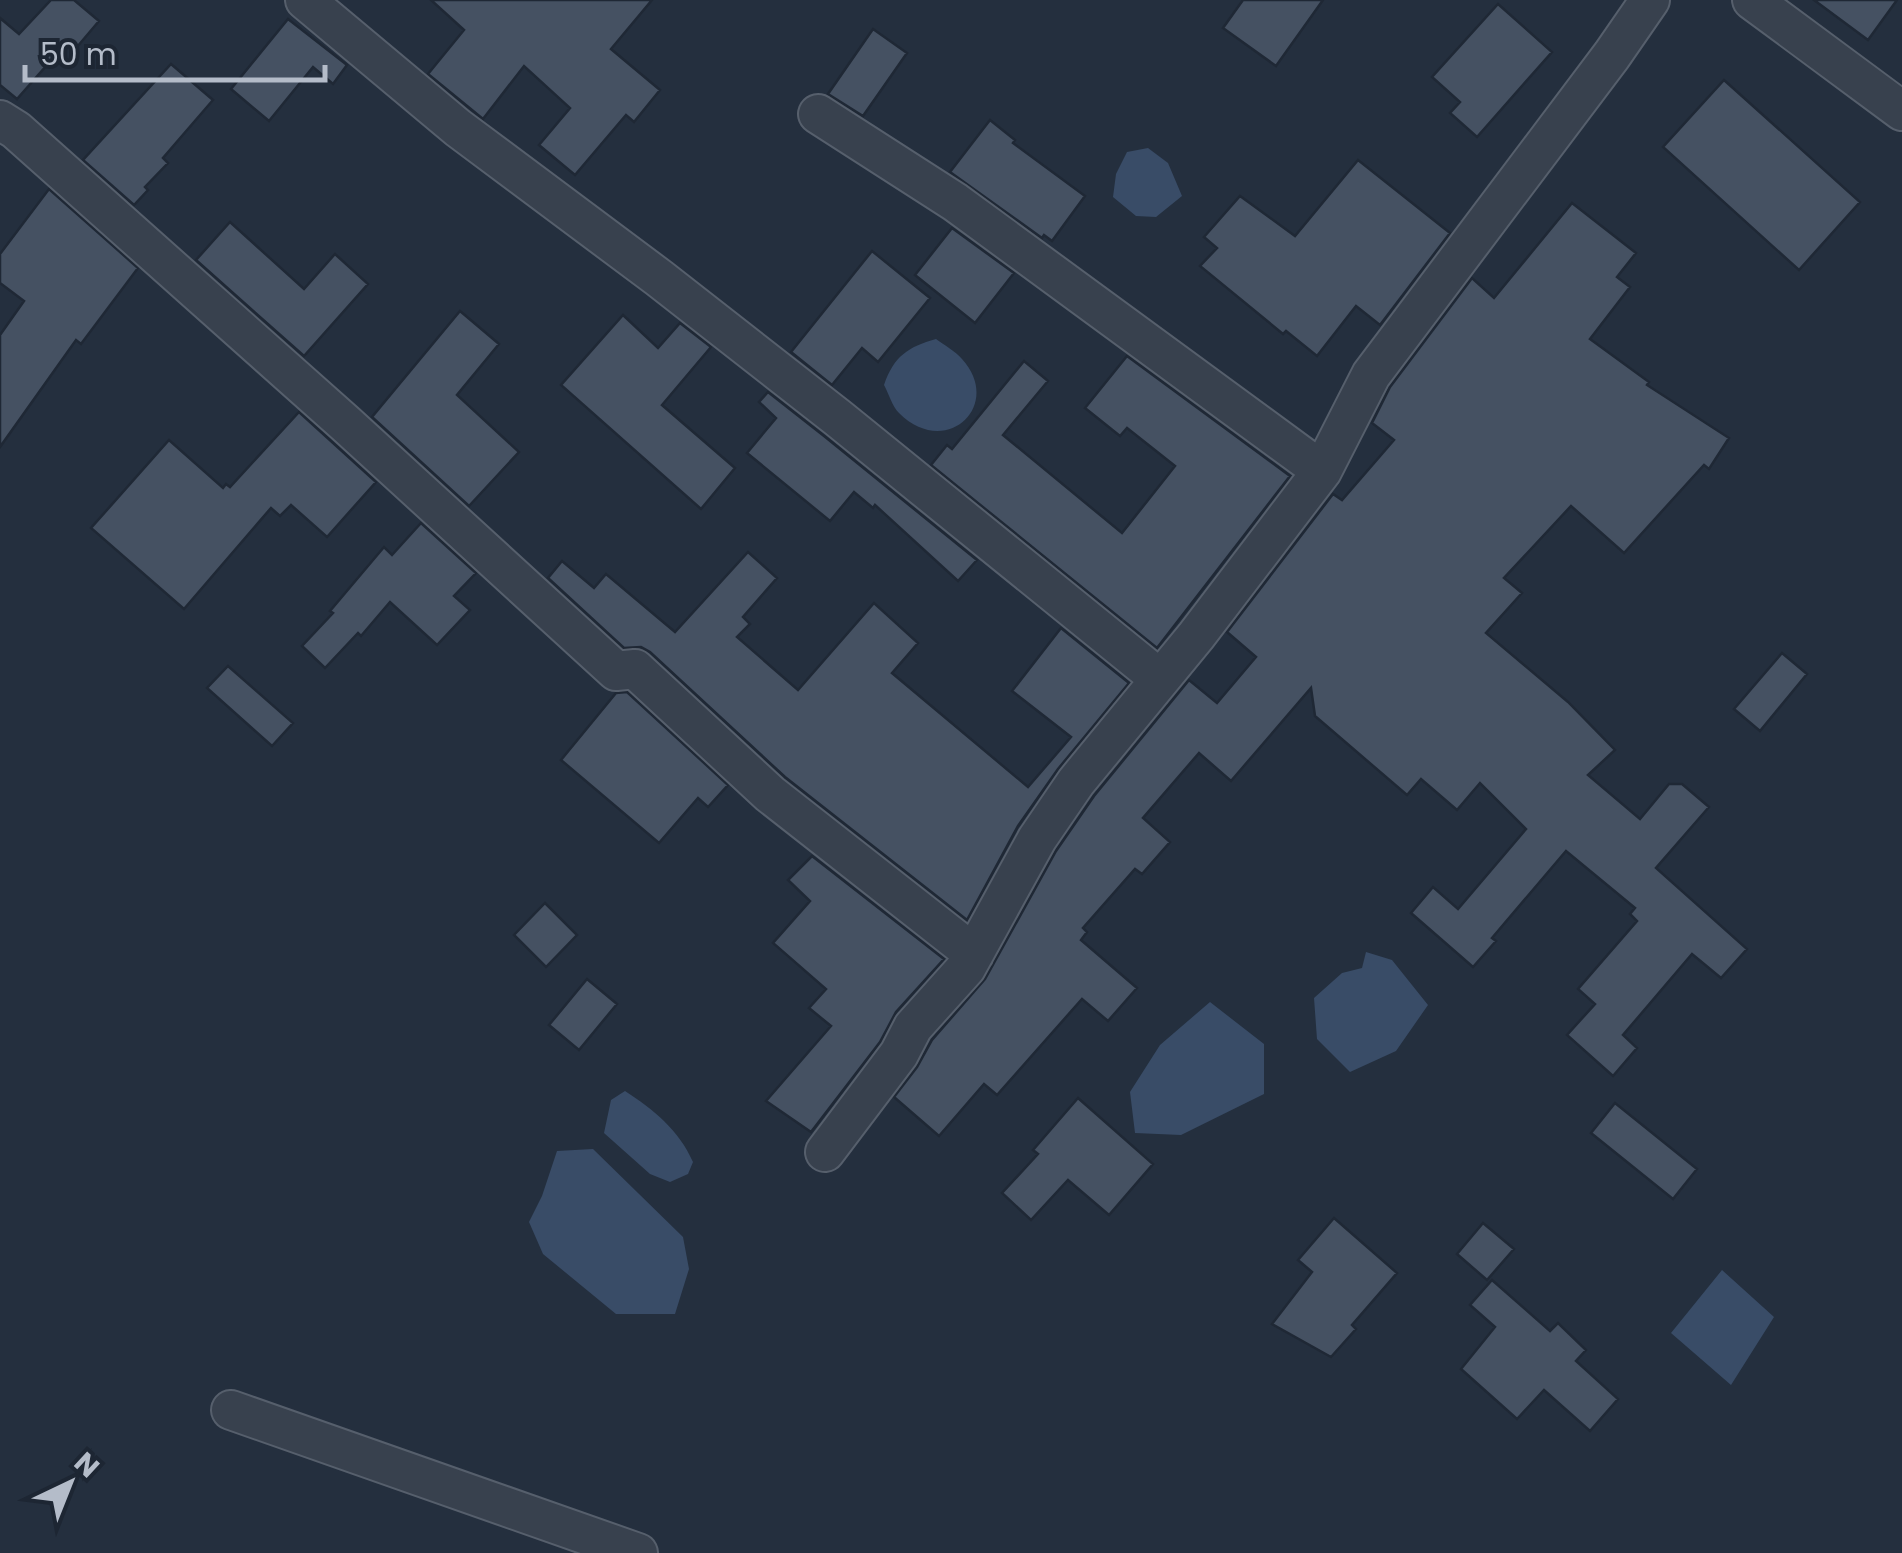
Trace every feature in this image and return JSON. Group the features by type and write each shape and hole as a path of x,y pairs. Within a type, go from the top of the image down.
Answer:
{"street":[{"path":"305,0 458,128 838,418 1160,678"},
{"path":"825,1152 898,1054 913,1027 966,968 1037,839 1076,782 1196,636 1322,471 1371,376 1650,0"},
{"path":"1752,0 1902,111"},
{"path":"818,114 955,202 1322,471"},
{"path":"0,120 168,264 616,671 635,670 770,794 974,954"},
{"path":"231,1410 638,1553"}],"water":[{"path":"1148,148 1168,163 1182,196 1156,217 1136,216 1113,197 1116,174 1127,152"},
{"path":"936,339 962,359 973,376 976,393 973,409 964,421 951,429 935,431 917,426 899,413 884,385 903,354"},
{"path":"1366,952 1392,960 1428,1005 1396,1051 1350,1072 1317,1039 1314,998 1342,973 1362,968"},
{"path":"1210,1002 1264,1044 1264,1094 1181,1135 1135,1133 1130,1092 1160,1045"},
{"path":"625,1091 673,1130 693,1162 688,1174 670,1182 650,1174 604,1133 611,1100"},
{"path":"593,1149 683,1237 689,1269 675,1314 616,1314 543,1254 529,1222 557,1151"},
{"path":"1722,1270 1774,1317 1731,1385 1671,1333"}],"building":[{"path":"51,0 74,0 99,21 77,47 69,40 17,99 0,85 0,18 19,34"},
{"path":"431,0 652,0 611,49 660,90 634,122 626,115 575,175 539,145 570,108 524,66 483,119 428,74 464,30"},
{"path":"1243,0 1323,0 1276,66 1223,28"},
{"path":"1814,0 1897,0 1868,40"},
{"path":"1498,4 1552,52 1477,137 1450,113 1460,102 1432,77"},
{"path":"288,19 347,65 333,84 313,67 269,121 231,89"},
{"path":"873,29 907,53 863,116 828,94"},
{"path":"171,64 213,100 163,158 168,163 134,205 83,160"},
{"path":"1724,80 1860,202 1799,270 1663,147"},
{"path":"990,120 1015,140 1013,143 1085,196 1052,241 1044,235 1042,238 950,172"},
{"path":"1358,160 1450,233 1380,325 1356,306 1317,356 1286,331 1283,334 1200,266 1217,248 1204,237 1240,196 1295,236"},
{"path":"49,189 138,268 81,344 76,340 0,447 0,335 24,301 0,283 0,254"},
{"path":"1572,203 1636,253 1617,277 1630,287 1590,339 1649,382 1647,385 1729,438 1709,469 1704,465 1624,553 1571,506 1504,578 1522,593 1486,633 1568,702 1615,750 1588,775 1640,819 1669,784 1682,784 1709,807 1656,868 1747,949 1721,978 1692,954 1623,1035 1637,1048 1613,1076 1567,1035 1595,1004 1578,989 1637,921 1630,914 1635,908 1566,851 1492,938 1496,941 1473,967 1411,913 1433,887 1458,909 1526,829 1480,783 1457,810 1421,779 1407,795 1315,716 1311,688 1231,781 1199,753 1143,818 1170,842 1142,874 1135,869 1083,928 1087,932 1081,940 1137,988 1108,1021 1082,999 997,1095 984,1084 939,1136 894,1097 932,1040 985,979 1056,851 1094,796 1189,680 1217,703 1256,657 1227,632 1333,494 1342,500 1394,440 1372,423 1390,387 1472,278 1494,298"},
{"path":"230,222 304,289 335,254 368,284 304,356 196,260"},
{"path":"952,228 1014,273 975,323 915,275"},
{"path":"872,251 930,298 878,362 862,348 832,385 791,352"},
{"path":"460,311 499,344 457,395 519,452 469,506 372,417"},
{"path":"623,315 658,348 680,323 711,347 662,405 735,468 701,509 561,385"},
{"path":"1127,356 1290,476 1157,648 931,465 947,445 952,449 1024,361 1048,381 1003,435 1122,533 1175,466 1127,428 1120,436 1085,408"},
{"path":"768,392 977,560 958,581 875,505 873,508 854,492 830,521 747,453 776,418 759,402"},
{"path":"299,412 376,482 327,537 291,505 280,516 271,508 184,609 91,528 169,440 223,488 226,484 230,487"},
{"path":"421,523 476,573 454,596 470,610 437,645 390,602 361,636 358,633 325,668 302,646 384,547 392,555"},
{"path":"748,552 777,578 743,617 750,624 737,637 798,690 874,603 918,643 892,673 1028,787 1071,737 1012,691 1061,628 1129,683 1058,769 1018,826 967,920 785,777 650,652 641,647 624,648 548,578 562,561 594,588 606,574 675,632"},
{"path":"1782,653 1807,674 1760,731 1734,709"},
{"path":"228,666 293,723 272,746 207,688"},
{"path":"627,692 728,785 708,807 698,798 659,843 561,760 616,693"},
{"path":"812,856 944,959 896,1012 880,1042 811,1132 766,1101 831,1026 809,1008 826,989 773,943 810,901 788,880"},
{"path":"545,903 577,935 546,967 514,935"},
{"path":"587,979 617,1004 579,1050 549,1025"},
{"path":"1078,1098 1153,1164 1109,1215 1068,1180 1031,1220 1002,1193 1038,1154 1033,1150"},
{"path":"1615,1103 1697,1169 1673,1199 1591,1133"},
{"path":"1334,1218 1397,1273 1352,1325 1356,1329 1331,1357 1272,1324 1312,1272 1298,1260"},
{"path":"1483,1223 1514,1249 1487,1280 1457,1254"},
{"path":"1492,1280 1550,1331 1558,1323 1586,1350 1576,1361 1618,1399 1590,1431 1544,1390 1517,1419 1461,1369 1495,1327 1470,1305"}]}
